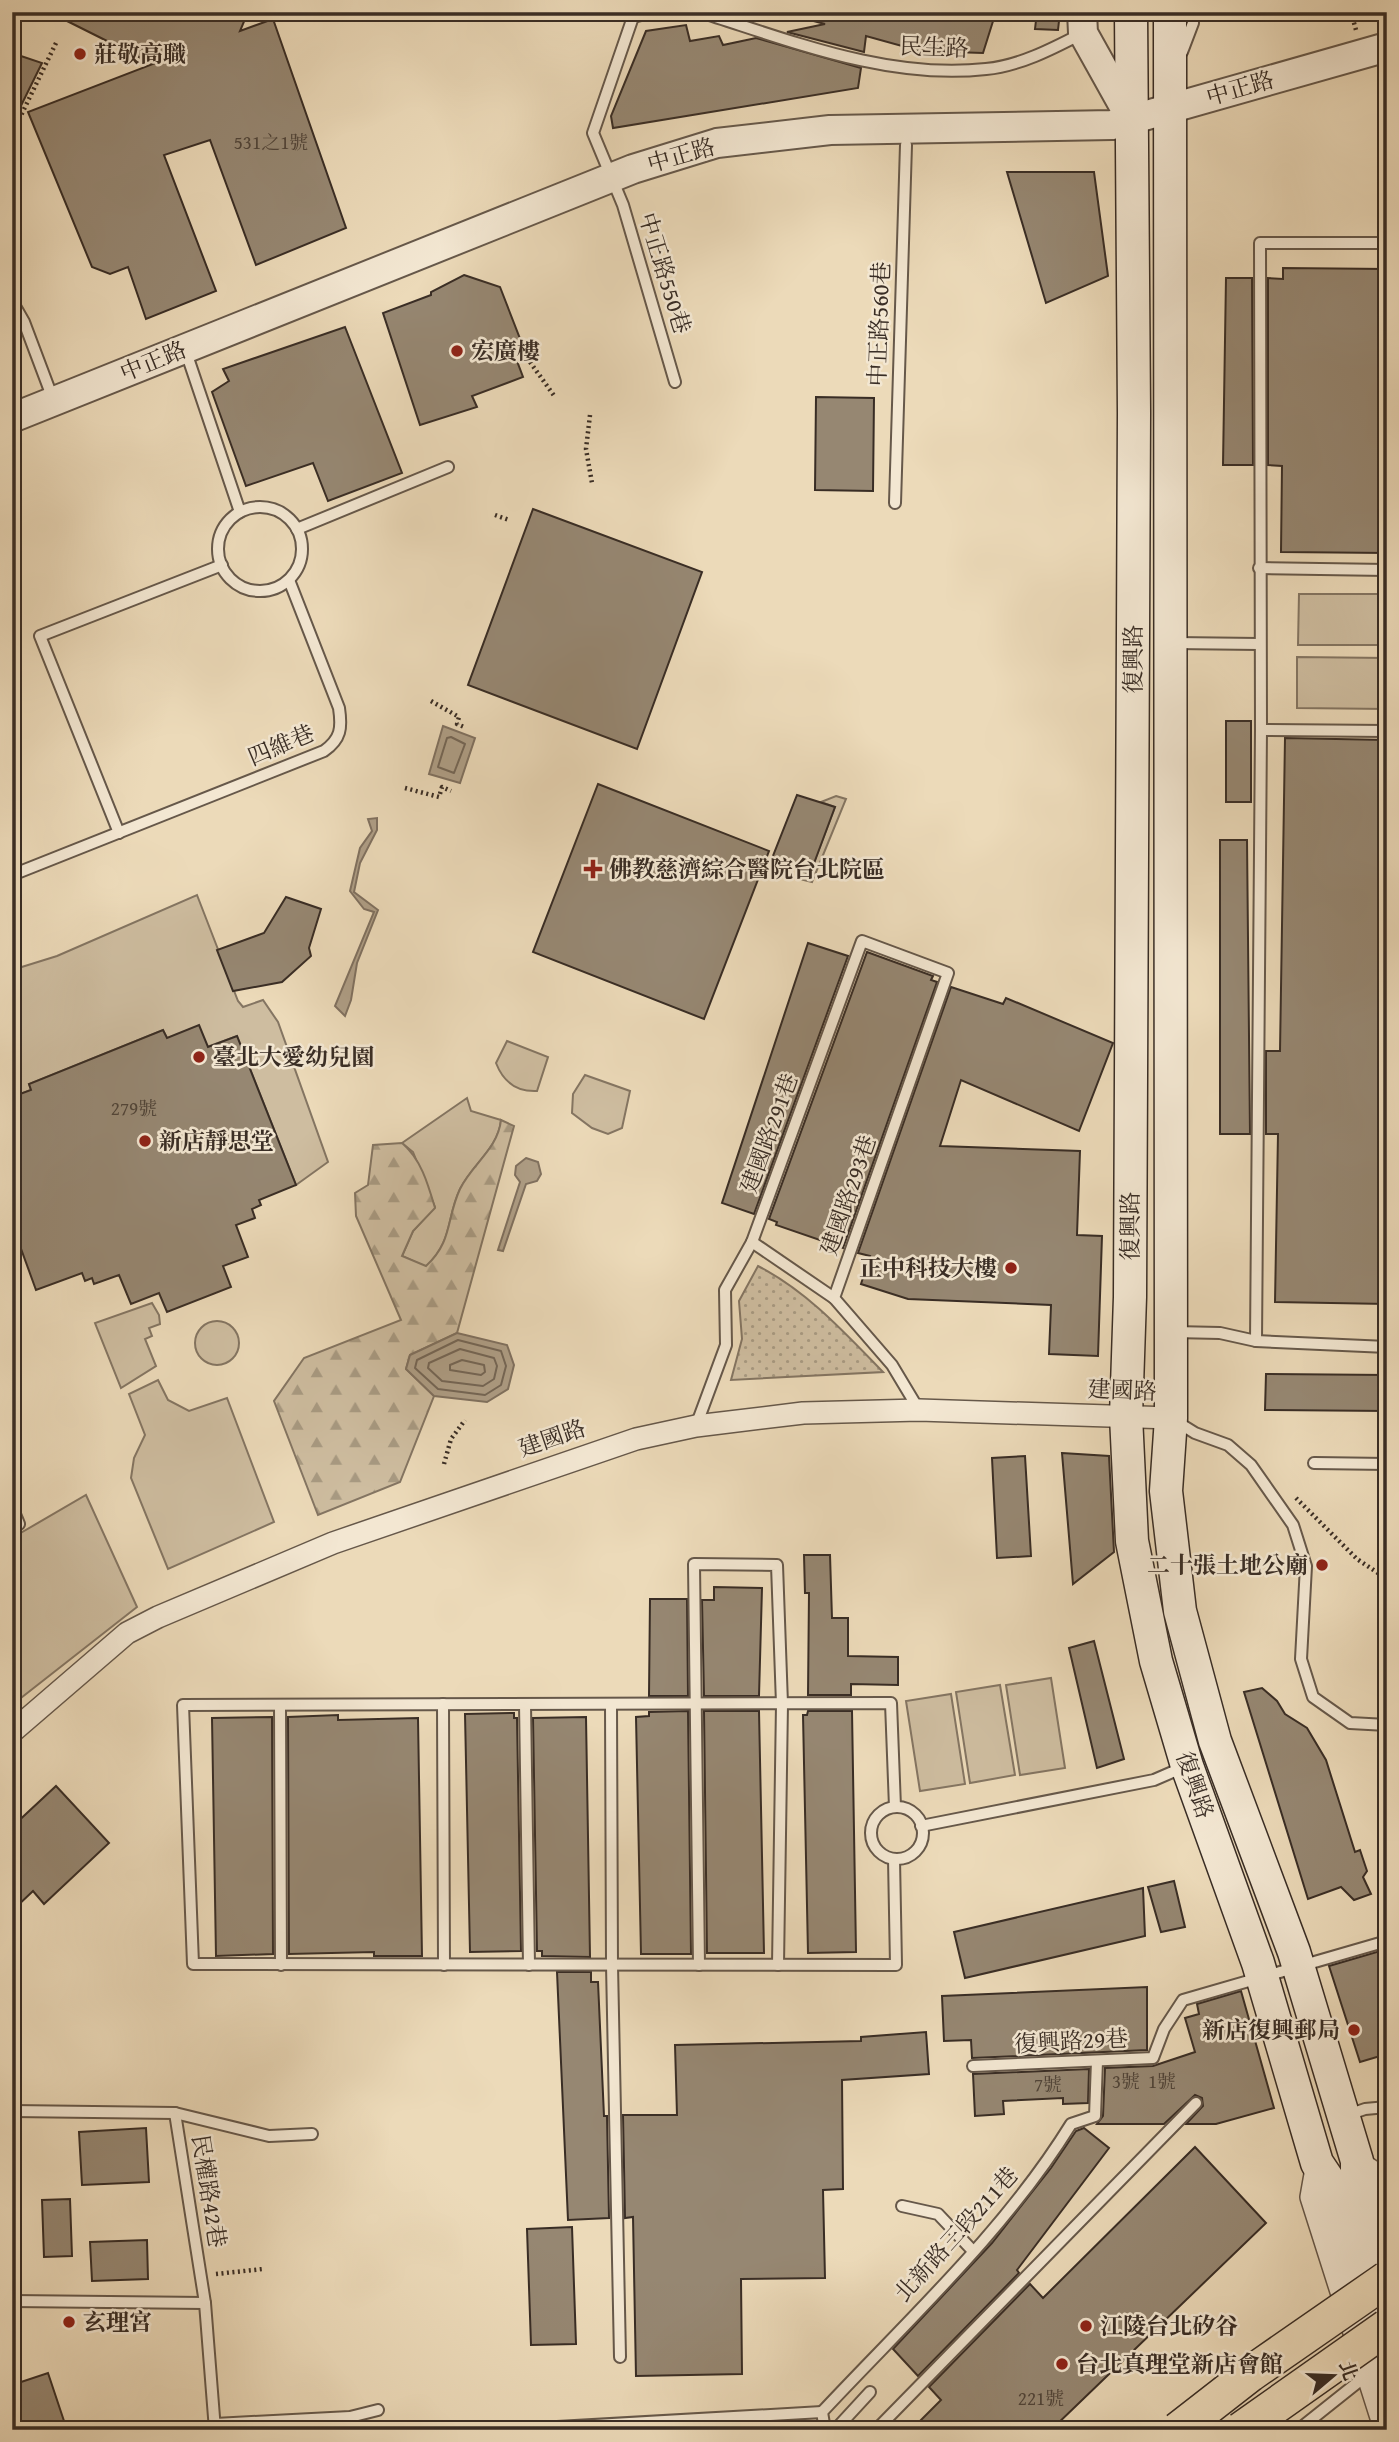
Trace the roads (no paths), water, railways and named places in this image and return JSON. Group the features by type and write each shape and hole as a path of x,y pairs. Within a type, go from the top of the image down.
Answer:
{"main road":[{"name":"復興路","path":"1131,12 1134,413 1130,1284 1126,1416 1132,1541 1156,1661 1187,1766 1262,1977 1317,2163 1335,2190 1377,2368"},
{"name":"復興路","path":"1171,12 1171,1418 1166,1491 1180,1611 1215,1741 1298,1966 1357,2161 1357,2181 1387,2279"},
{"path":"1178,2430 1250,2374 1387,2279"},
{"path":"1241,2430 1387,2327"}],"street":[{"path":"1082,22 1131,119"},
{"name":"中正路","path":"12,418 611,177 717,143 817,131 1112,125 1131,119 1171,94 1387,47"},
{"name":"建國路","path":"12,1732 127,1633 158,1617 333,1542 579,1456 696,1426 803,1413 919,1410 1171,1418"},
{"path":"1357,2161 1378,2175 1387,2204"},
{"path":"1377,2368 1385,2430"}],"lane":[{"path":"627,15 654,12"},
{"name":"民生路","path":"699,12 898,69 987,69 1044,53 1082,22"},
{"path":"1171,94 1193,23 1193,12"},
{"name":"中正路550巷","path":"627,15 593,133 622,205 675,382"},
{"name":"中正路560巷","path":"895,503 906,145"},
{"path":"1256,1341 1261,730 1259,243 1387,243"},
{"path":"12,301 20,311 54,401"},
{"path":"185,349 240,512"},
{"path":"297,528 448,467"},
{"path":"252,508 278,511 297,528 302,556 289,580 265,591 251,590 229,576 222,565 219,541 230,520 240,512 252,508"},
{"path":"119,833 40,636 222,565"},
{"path":"1259,568 1387,570"},
{"name":"四維巷","path":"12,875 324,751 335,743 342,726 339,708 289,580"},
{"path":"1171,643 1259,644"},
{"path":"1261,730 1387,731"},
{"name":"建國路291巷","path":"696,1426 726,1345 725,1290 752,1242 862,941 948,973"},
{"name":"建國路293巷","path":"834,1298 948,973"},
{"path":"752,1242 834,1298 892,1365 919,1410"},
{"path":"1171,1332 1220,1333 1256,1341 1387,1346"},
{"path":"1171,1418 1195,1433 1228,1445 1251,1465 1293,1525 1306,1566 1301,1659 1314,1697 1350,1723 1387,1725"},
{"path":"1314,1463 1387,1464"},
{"path":"12,1507 19,1524"},
{"path":"699,1965 694,1564 778,1564 782,1703 778,1965"},
{"path":"894,1859 896,1965 192,1964 183,1705 891,1703 895,1807"},
{"path":"443,1704 444,1965"},
{"path":"525,1704 529,1965"},
{"path":"611,1704 612,1965 620,2357"},
{"path":"279,1705 281,1965"},
{"path":"921,1826 1154,1780 1187,1766"},
{"path":"895,1807 911,1812 921,1826 921,1842 917,1850 903,1858 886,1857 874,1846 871,1829 879,1814 895,1807"},
{"name":"復興路29巷","path":"973,2066 1153,2058 1164,2029 1183,2000 1387,1941"},
{"name":"北新路三段211巷","path":"822,2412 973,2251 1047,2163 1071,2124 1096,2116 1097,2062"},
{"path":"876,2430 1196,2103"},
{"path":"1343,2117 1365,2109 1387,2107"},
{"path":"12,2111 175,2113 269,2136 312,2134"},
{"name":"民權路42巷","path":"175,2113 205,2303 215,2427"},
{"path":"902,2206 938,2214 973,2251"},
{"path":"12,2301 205,2303"},
{"path":"1298,2430 1377,2368"},
{"path":"835,2430 870,2392"},
{"path":"215,2427 350,2417 379,2410"},
{"path":"506,2430 822,2412 825,2430"}],"water":[{"path":"443,726 475,738 460,783 429,774"},
{"path":"377,818 377,830 360,863 354,892 378,910 357,963 351,1000 345,1016 335,1006 374,912 364,909 350,891 360,848 372,831 368,819"},
{"path":"526,1158 538,1162 541,1174 537,1181 526,1184 503,1251 498,1250 520,1182 515,1175 516,1166"},
{"path":"457,1333 507,1345 514,1365 508,1389 487,1402 434,1396 406,1369 410,1355"}],"place":[{"name":"莊敬高職","path":"80,54"},
{"name":"宏廣樓","path":"457,351"},
{"name":"佛教慈濟綜合醫院台北院區","path":"593,869"},
{"name":"臺北大愛幼兒園","path":"199,1057"},
{"name":"新店靜思堂","path":"145,1141"},
{"name":"正中科技大樓","path":"1011,1268"},
{"name":"二十張土地公廟","path":"1322,1565"},
{"name":"新店復興郵局","path":"1354,2030"},
{"name":"玄理宮","path":"69,2322"},
{"name":"江陵台北矽谷","path":"1086,2326"},
{"name":"台北真理堂新店會館","path":"1062,2364"}]}
